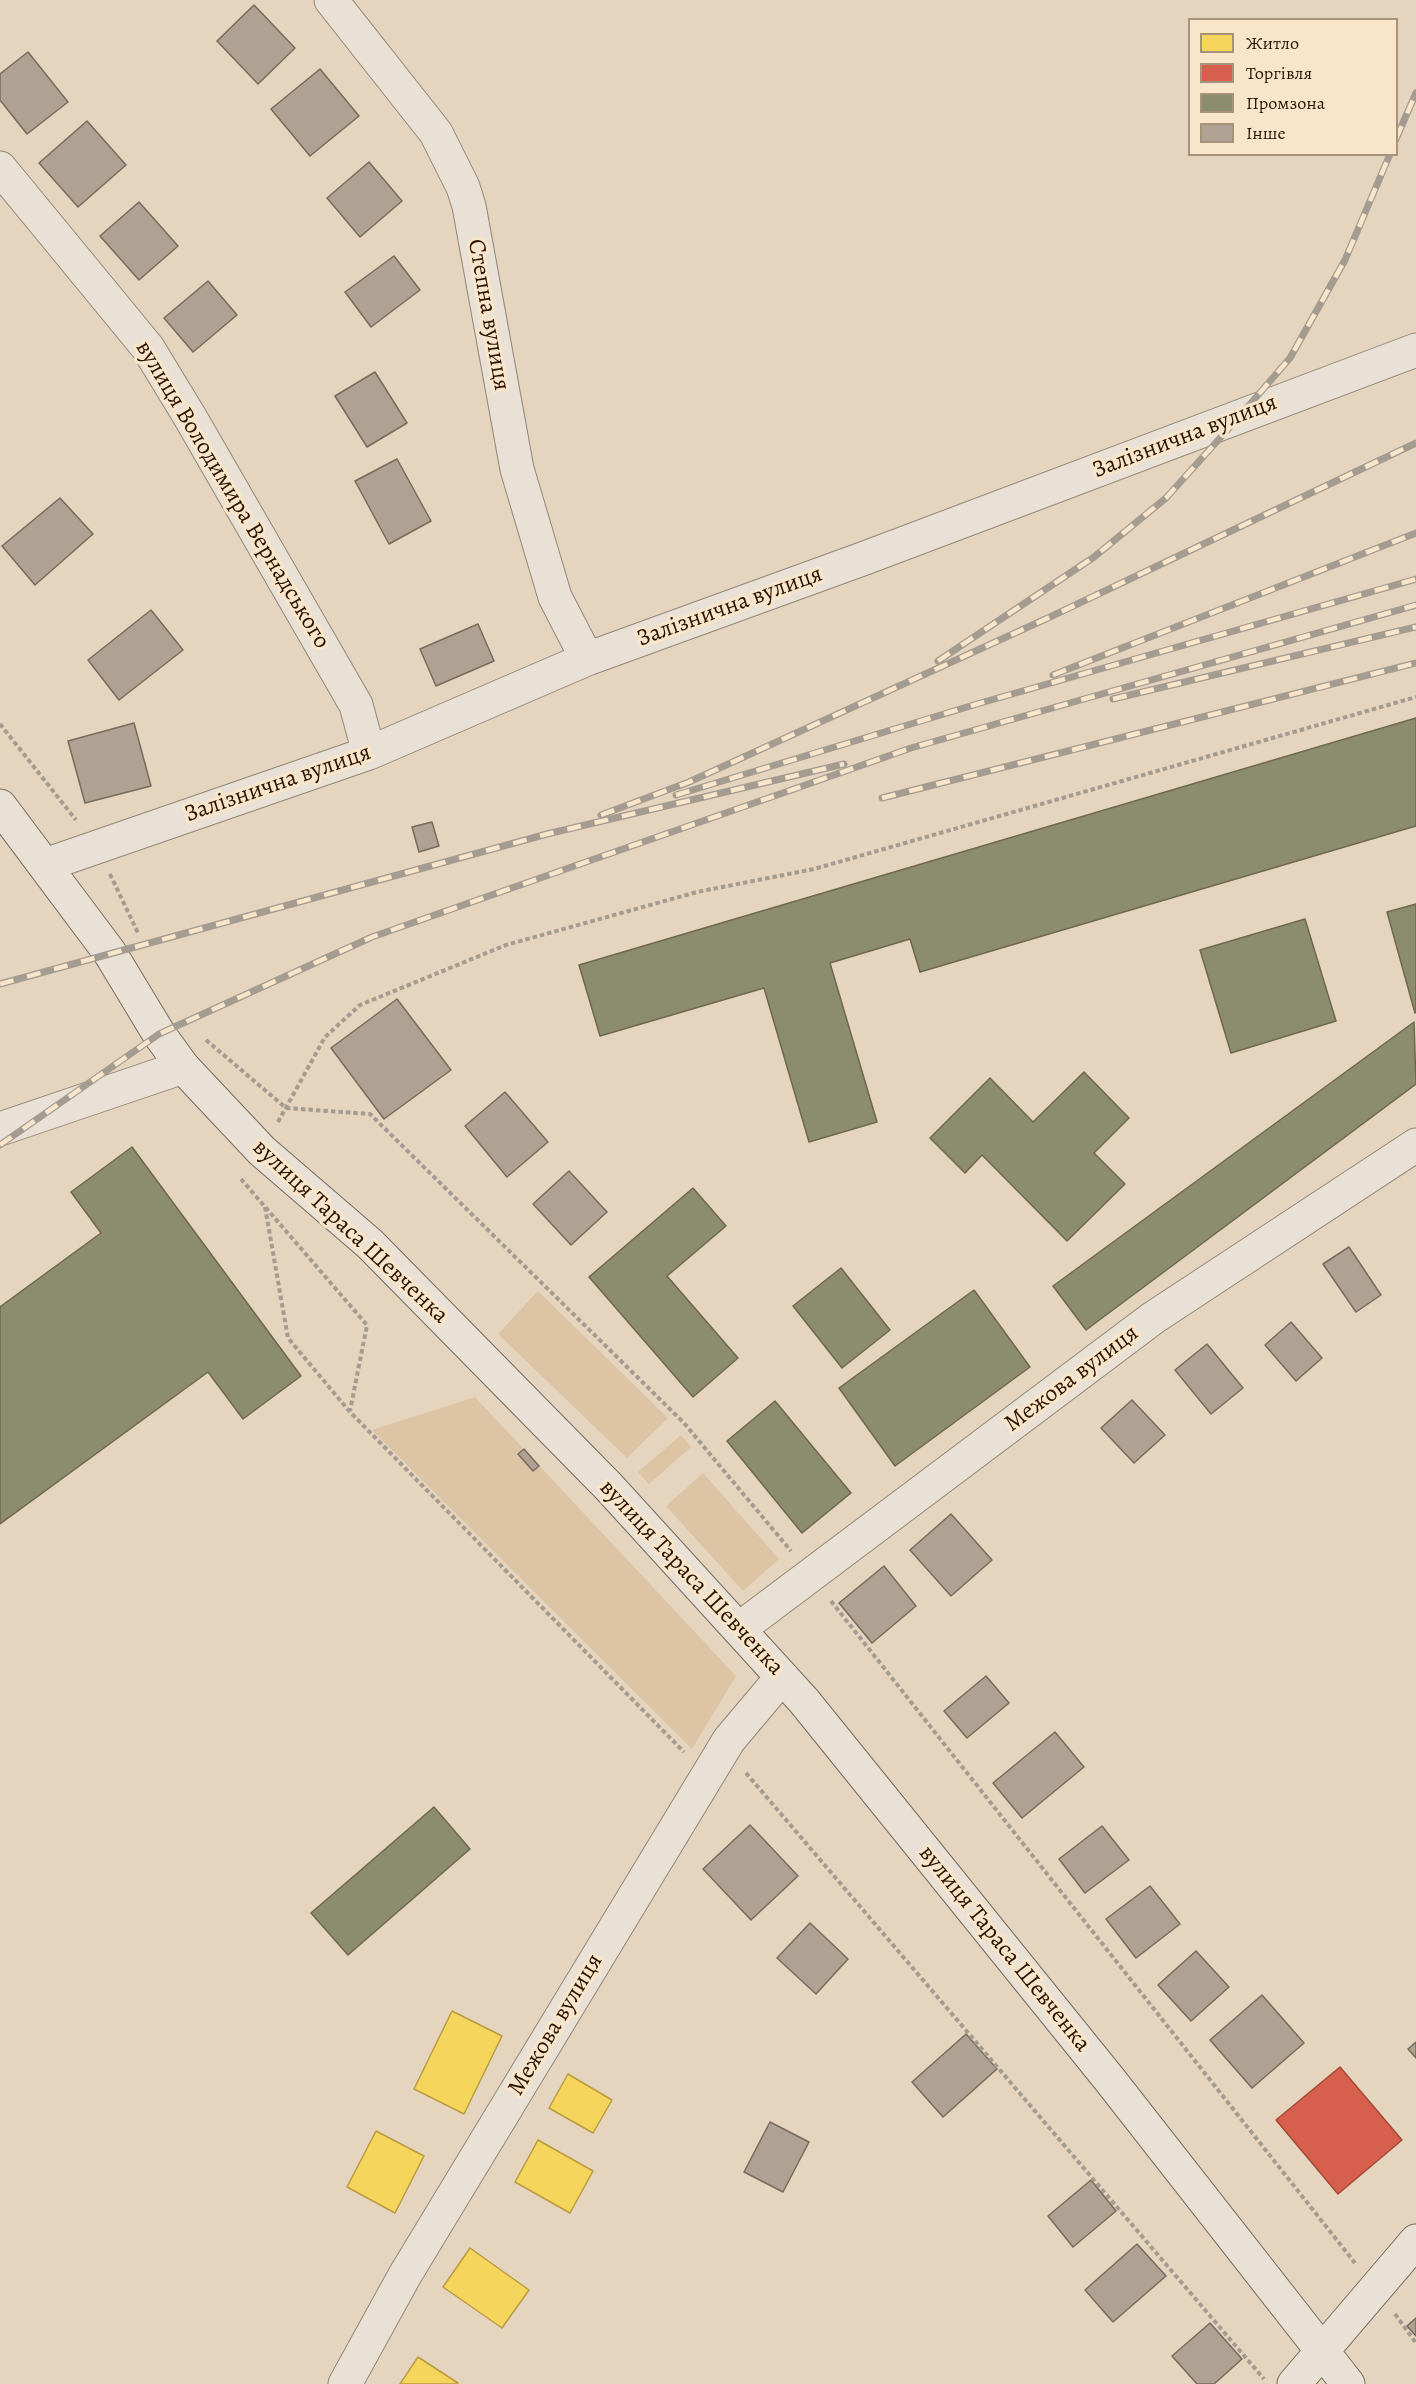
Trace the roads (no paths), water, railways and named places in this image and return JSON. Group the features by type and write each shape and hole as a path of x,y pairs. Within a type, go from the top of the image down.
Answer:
{"street":[{"name":"Степна вулиця","path":"331,0 436,133 463,187 517,469 555,597 587,659"},
{"name":"вулиця Володимира Вернадського","path":"0,168 148,348 356,705 369,753"},
{"name":"Залізнична вулиця","path":"45,865 369,753 587,659 866,558 1416,350"},
{"name":"вулиця Тараса Шевченка","path":"0,806 110,953 159,1034 183,1066 262,1151 370,1244 632,1511 804,1701 1110,2080 1348,2384"},
{"path":"0,1129 183,1066"},
{"name":"Межова вулиця","path":"739,1629 1153,1318 1416,1145"},
{"name":"Межова вулиця","path":"345,2384 405,2275 724,1748 782,1677"},
{"path":"1294,2384 1416,2241"}],"railway":[{"path":"1398,134 1416,93"},
{"path":"938,661 1094,557 1166,498 1239,417 1290,358 1345,260 1389,156"},
{"path":"601,815 689,782 1050,617 1416,443"},
{"path":"1053,675 1416,533"},
{"path":"676,795 977,704 1416,579"},
{"path":"0,1145 159,1034 372,937 911,748 1416,605"},
{"path":"1113,699 1416,627"},
{"path":"882,798 1416,663"},
{"path":"0,984 547,834 844,764"}]}
